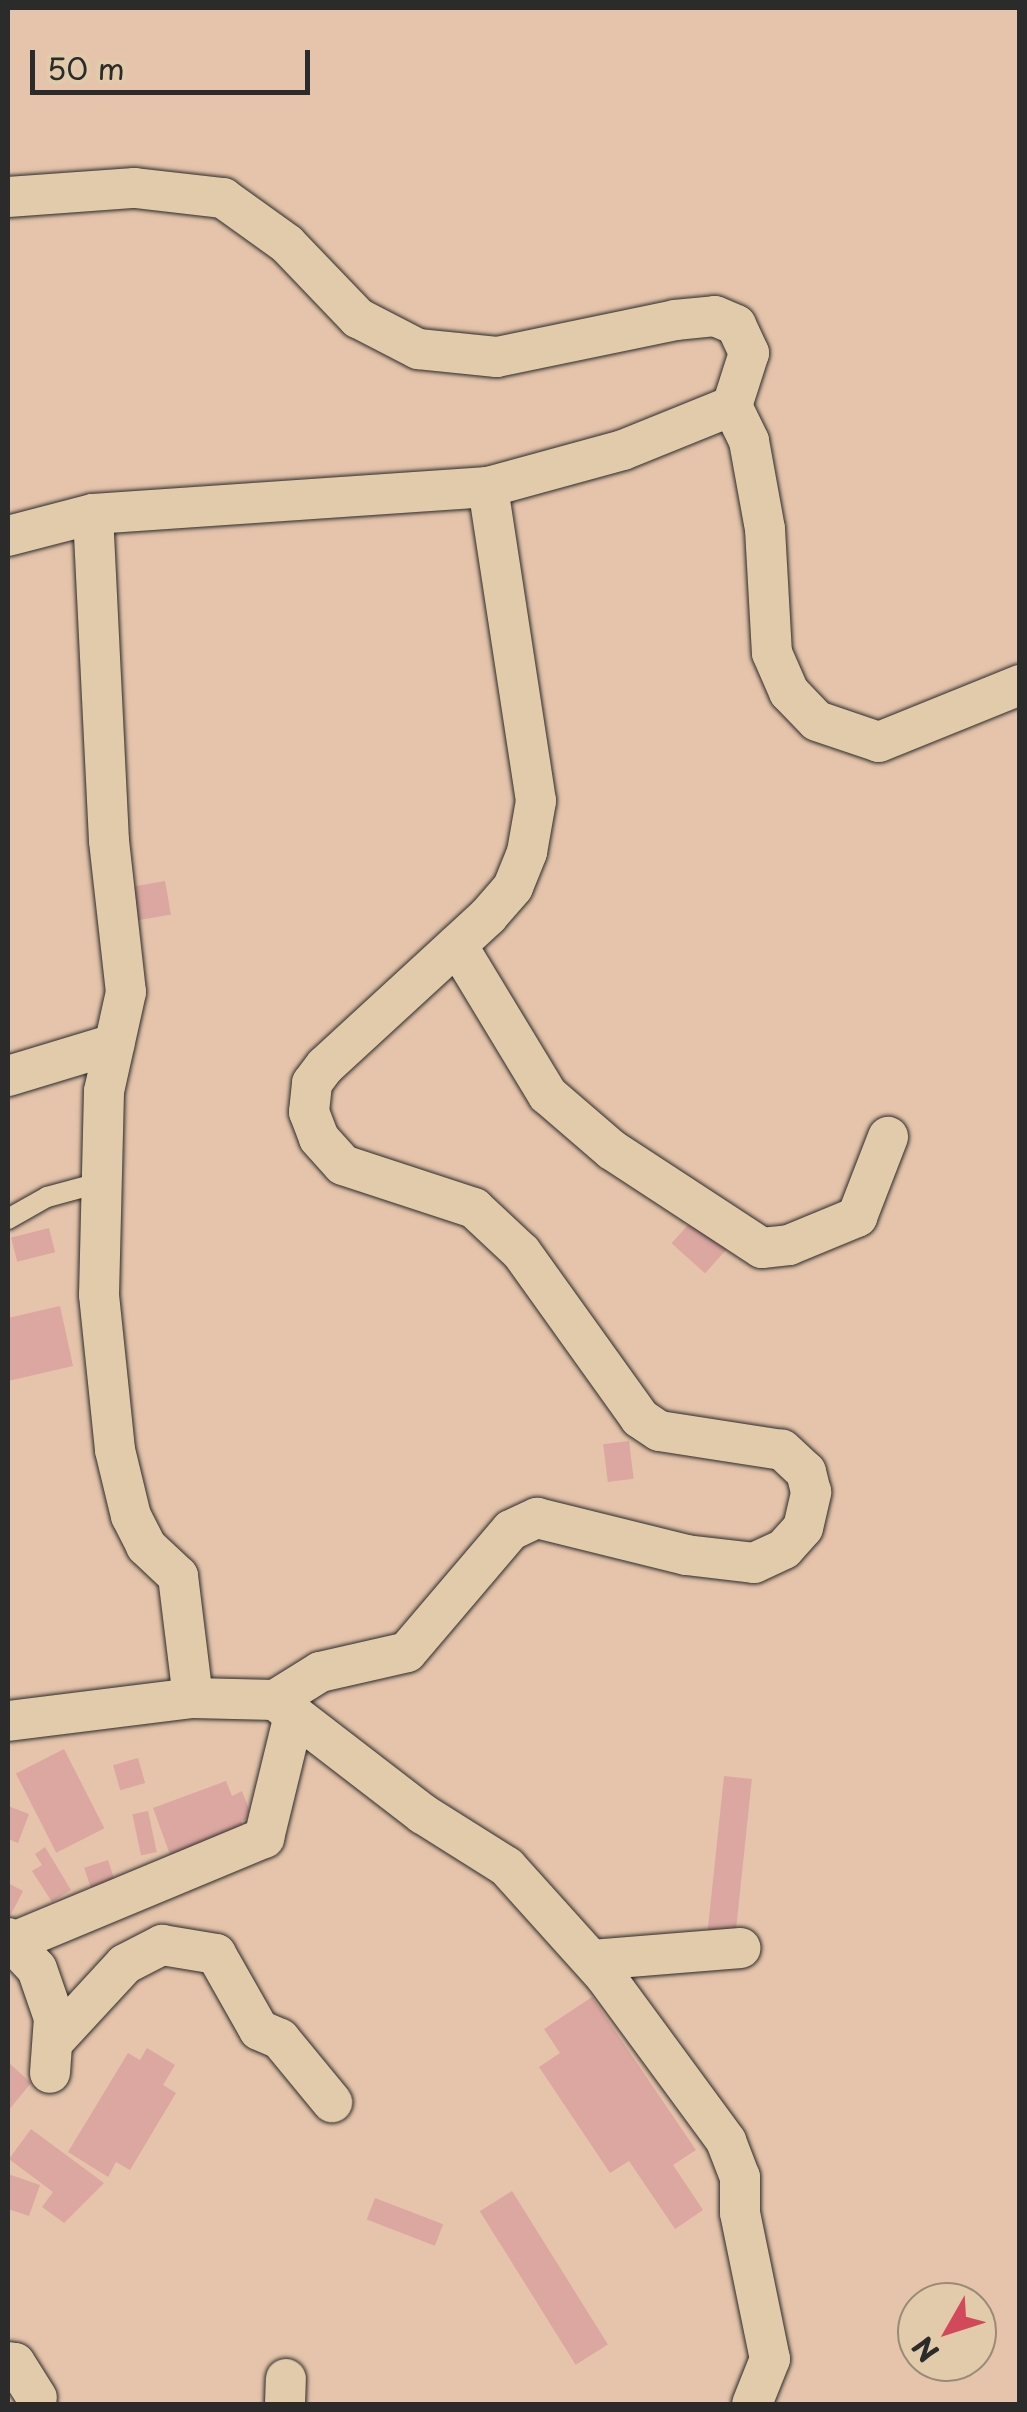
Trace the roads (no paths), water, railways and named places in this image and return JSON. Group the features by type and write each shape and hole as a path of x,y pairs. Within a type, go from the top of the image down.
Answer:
{"street":[{"path":"8,197 136,188 224,198 287,244 358,318 418,349 497,356 545,352 715,316 736,326 749,353 732,406 748,440 765,529 772,653 788,692 817,722 879,742 1020,684"},
{"path":"8,536 93,514 488,487 637,445 732,406"},
{"path":"332,2102 280,2039 259,2030 216,1954 162,1945 125,1964 52,2057 54,2018 37,1969 12,1940 264,1838 285,1708 320,1672 408,1652 511,1530 537,1518 686,1555 754,1562 784,1549 803,1528 811,1492 806,1472 782,1450 650,1425 521,1252 474,1208 343,1164 319,1138 309,1112 312,1083 458,945 513,887 536,800 488,487"},
{"path":"93,514 109,840 125,974 99,1183 99,1295 115,1450 131,1516 146,1546 178,1576 193,1698"},
{"path":"458,945 548,1095 612,1150 762,1248 789,1245 857,1217 888,1137"},
{"path":"8,1076 114,1044"},
{"path":"8,1720 193,1698 285,1708 507,1868 592,1960 726,2140 740,2177 740,2213 770,2359 752,2404"},
{"path":"592,1960 741,1948"},
{"path":"8,2362 15,2363 37,2398"}],"lane":[{"path":"8,1219 47,1197 99,1183"}]}
